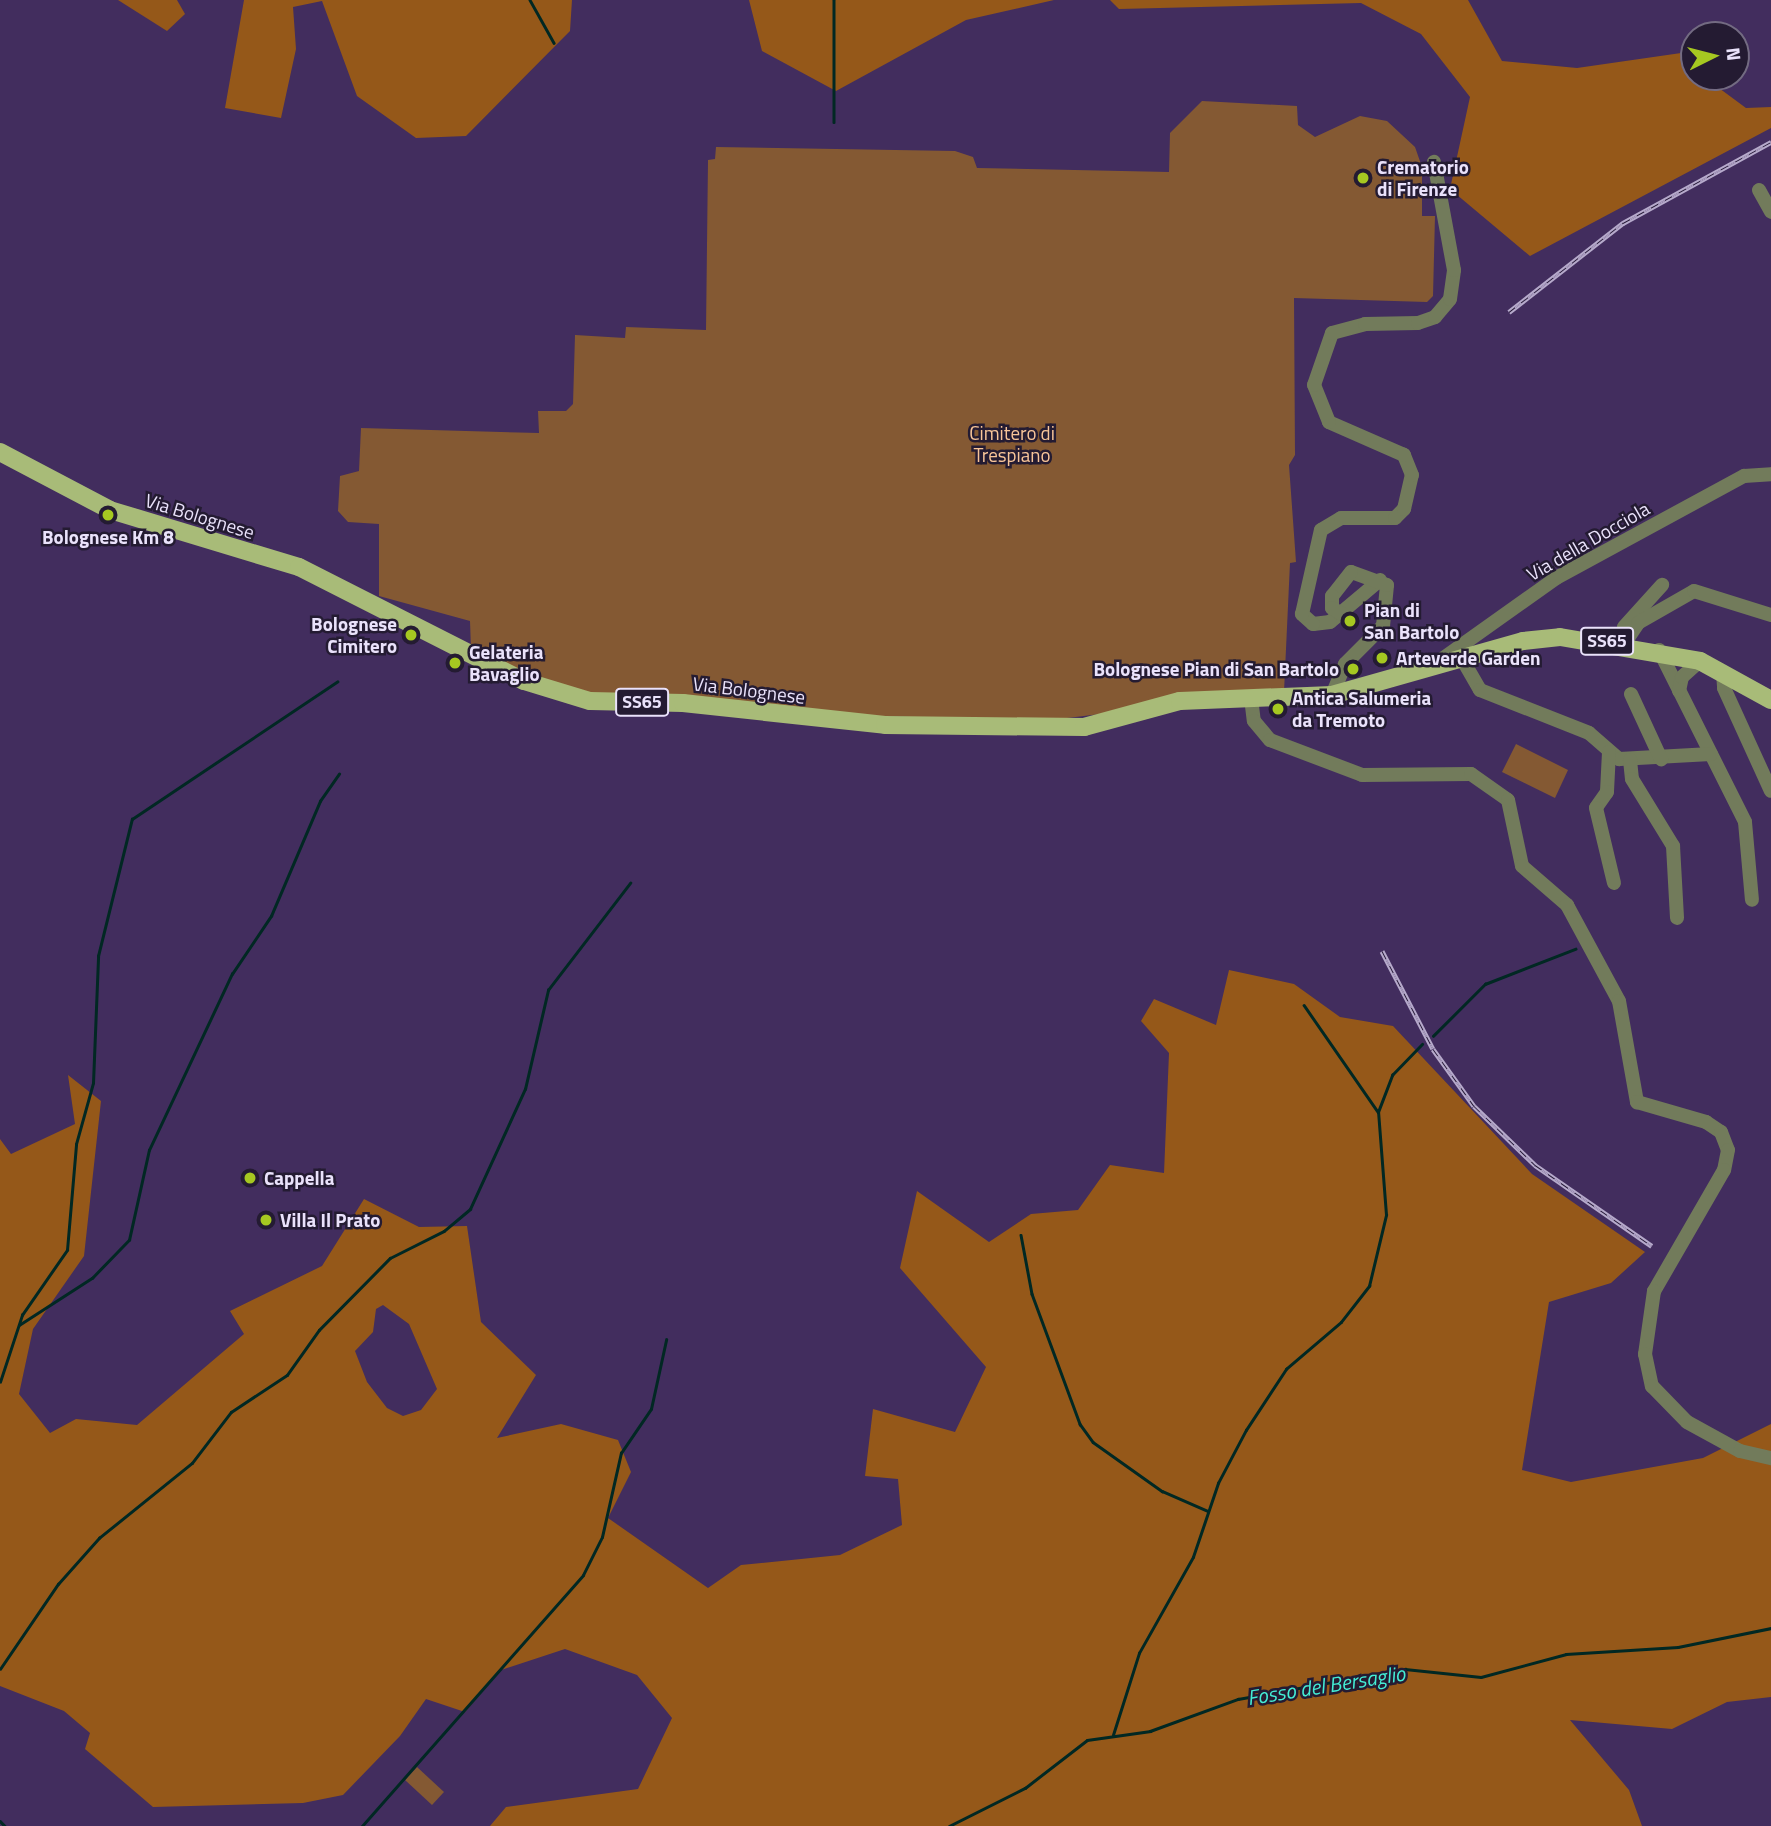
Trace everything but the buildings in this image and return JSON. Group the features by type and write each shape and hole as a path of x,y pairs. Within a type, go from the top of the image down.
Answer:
{"main road":[{"name":"Via Bolognese","path":"0,452 110,510 299,567 435,639 573,699 683,703 885,725 1046,728 1116,721 1180,701 1332,695 1523,641 1618,643 1659,650 1700,661 1771,700"}],"street":[{"path":"1380,580 1343,615 1320,625 1302,614 1313,544 1341,518 1395,518 1404,509 1412,475 1404,455 1329,422 1318,406 1317,362 1332,333 1364,324 1418,323 1435,317 1450,299 1454,270 1434,162"},
{"path":"1759,190 1771,212"},
{"name":"Via della Docciola","path":"1434,665 1556,578 1744,476 1771,474"},
{"path":"1332,695 1345,664 1389,614 1387,585 1364,572 1344,577 1332,596 1332,608 1343,615"},
{"path":"1618,643 1662,585"},
{"path":"1618,643 1638,623 1694,591 1771,615"},
{"path":"1659,650 1750,840 1752,900"},
{"path":"1461,657 1480,690 1589,733 1609,752 1630,760 1711,754"},
{"path":"1679,691 1682,677 1700,661"},
{"path":"1723,672 1724,688 1771,791"},
{"path":"1631,694 1661,759"},
{"path":"1251,698 1260,733 1363,775 1461,772 1491,786 1515,813 1522,866 1567,905 1622,1011 1637,1102 1706,1122 1721,1132 1728,1150 1724,1170 1654,1291 1645,1354 1652,1386 1687,1422 1740,1451 1771,1458"},
{"path":"1609,752 1607,792 1596,808 1614,883"},
{"path":"1630,760 1632,779 1673,846 1677,918"}],"green space":[{"name":"Cimitero di Trespiano","path":"1202,101 1297,106 1298,125 1315,137 1360,116 1387,121 1415,147 1422,167 1422,216 1435,216 1433,296 1427,302 1294,298 1295,455 1289,465 1296,562 1290,563 1284,692 1042,721 844,715 574,692 471,650 470,621 379,596 379,524 348,522 338,511 340,476 359,471 361,428 539,433 538,411 566,411 573,404 575,335 625,338 626,327 706,330 708,160 715,159 716,147 955,151 973,157 977,168 1169,172 1170,133"},
{"path":"1516,744 1568,770 1555,798 1502,772"},
{"path":"417,1767 444,1792 432,1805 405,1780"}],"shaded area":[{"path":"118,0 177,0 185,14 167,31"},
{"path":"244,0 572,0 570,31 466,136 416,138 357,96 322,1 293,7 296,49 281,118 225,108"},
{"path":"749,0 1054,0 966,20 836,91 762,51"},
{"path":"1110,0 1468,0 1502,61 1577,68 1680,53 1680,91 1723,91 1746,108 1771,107 1771,128 1530,256 1450,189 1470,97 1421,34 1361,3 1119,9"},
{"path":"1229,970 1294,984 1340,1017 1393,1026 1532,1174 1645,1252 1611,1283 1549,1302 1522,1470 1571,1482 1703,1458 1771,1424 1771,1697 1727,1702 1672,1729 1570,1720 1629,1790 1642,1826 490,1826 506,1807 638,1789 672,1718 637,1675 565,1649 501,1670 465,1712 426,1699 400,1736 343,1795 303,1803 153,1807 85,1749 90,1733 64,1711 0,1686 0,1139 11,1154 75,1124 68,1075 101,1101 84,1256 33,1329 19,1394 50,1433 76,1419 137,1425 244,1334 230,1311 322,1266 364,1199 419,1227 467,1226 481,1322 536,1375 497,1438 561,1424 618,1440 631,1472 608,1518 708,1588 741,1565 840,1555 902,1525 898,1479 865,1476 873,1409 955,1432 986,1367 900,1268 917,1191 989,1242 1031,1214 1078,1210 1110,1165 1164,1173 1169,1053 1141,1021 1154,999 1216,1025","holes":["383,1305 409,1324 437,1389 421,1410 403,1416 387,1408 367,1382 355,1351 373,1332 376,1309"]}],"waterway":[{"path":"530,0 554,43"},
{"path":"834,0 834,122"},
{"path":"0,1382 22,1315 67,1250 76,1144 93,1083 98,956 132,819 337,682"},
{"path":"19,1325 92,1278 129,1240 149,1150 232,974 271,916 320,801 339,774"},
{"path":"0,1669 58,1584 99,1538 192,1463 231,1412 287,1375 319,1330 390,1258 444,1231 470,1209 525,1089 548,990 630,883"},
{"path":"1433,1036 1485,984 1575,949"},
{"path":"1304,1005 1378,1112"},
{"path":"1113,1735 1139,1653 1193,1557 1218,1483 1246,1430 1286,1369 1341,1322 1369,1286 1386,1215 1378,1112 1392,1075 1422,1044"},
{"path":"1021,1235 1032,1294 1080,1424 1093,1442 1162,1491 1208,1511"},
{"path":"362,1826 583,1575 602,1537 621,1453 651,1409 666,1340"},
{"name":"Fosso del Bersaglio","path":"949,1826 1025,1788 1087,1740 1150,1731 1238,1699 1405,1669 1481,1677 1566,1654 1678,1647 1771,1628"},
{"path":"0,1821 5,1826"}],"railway":[{"path":"1509,312 1623,223 1771,142"},
{"path":"1382,951 1433,1049 1474,1106 1535,1165 1652,1246"}],"place":[{"name":"Crematorio di Firenze","path":"1363,178"},
{"name":"Bolognese Km 8","path":"108,515"},
{"name":"Pian di San Bartolo","path":"1350,621"},
{"name":"Bolognese Cimitero","path":"411,635"},
{"name":"Arteverde Garden","path":"1382,658"},
{"name":"Gelateria Bavaglio","path":"455,663"},
{"name":"Bolognese Pian di San Bartolo","path":"1353,669"},
{"name":"Antica Salumeria da Tremoto","path":"1278,709"},
{"name":"Cappella","path":"250,1178"},
{"name":"Villa Il Prato","path":"266,1220"}]}
